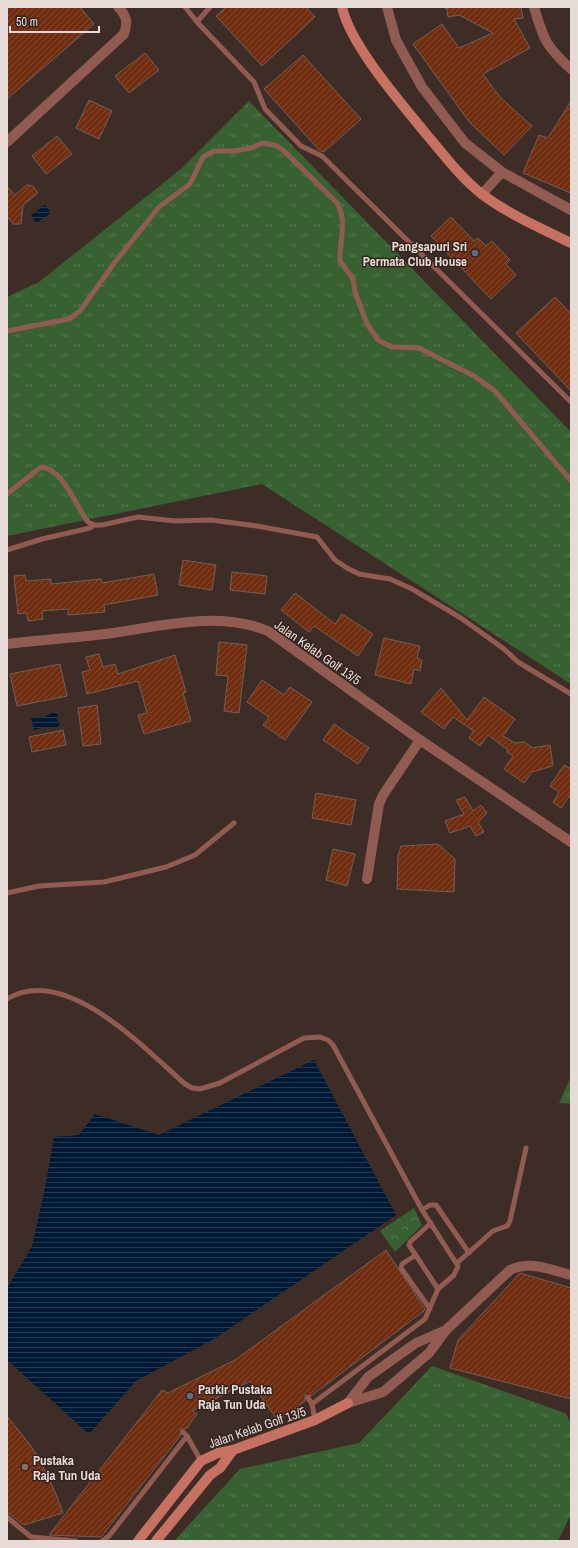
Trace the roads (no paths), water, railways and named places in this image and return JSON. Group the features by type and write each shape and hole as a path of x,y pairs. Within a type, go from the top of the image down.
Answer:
{"street":[{"path":"7,142 124,34 127,23 124,14 118,7"},
{"path":"342,7 361,48 410,113 461,175 482,194 504,210 571,242"},
{"path":"387,7 396,40 422,87 465,143 502,172 571,210"},
{"path":"534,7 541,32 553,53 571,69"},
{"path":"482,194 502,172"},
{"name":"Jalan Kelab Golf 13/5","path":"7,644 204,621 248,624 268,631 420,740 571,842"},
{"path":"366,879 379,804 383,795 420,740"},
{"name":"Jalan Kelab Golf 13/5","path":"138,1541 202,1461 218,1453 232,1450 315,1420 348,1403 383,1392 429,1353 446,1330 510,1270 519,1266 535,1266 571,1275"},
{"name":"Jalan Kelab Golf 13/5","path":"348,1403 368,1378 416,1343 446,1330"},
{"path":"156,1541 210,1475 220,1468 232,1450"}],"lane":[{"path":"185,7 197,22 254,82 265,109 301,146 322,156 571,402"},
{"path":"197,22 210,7"},
{"path":"7,331 69,319 80,311 115,262 159,207 190,184 203,157 214,151 235,151 251,148 262,143 275,145 283,150 337,203 342,214 344,224 340,261 353,278 355,292 372,333 378,340 392,347 419,348 479,379 495,391 571,481"},
{"path":"7,494 41,467 47,467 58,474 85,518 88,522 94,525"},
{"path":"7,550 42,539 90,528 94,525 138,517 175,521 211,520 257,526 316,537 335,560 347,568 359,574 390,579 412,589 461,618 504,649 518,662 571,694"},
{"path":"7,893 39,886 104,882 166,867 195,855 234,823"},
{"path":"7,999 15,994 31,991 49,991 94,1007 125,1031 184,1084 196,1089 220,1083 304,1038 320,1037 328,1040 333,1046 422,1210 458,1266 454,1275 438,1289 425,1319 312,1404"},
{"path":"457,1263 493,1231 507,1226 510,1221 526,1148"},
{"path":"422,1210 430,1205 436,1205 469,1253"},
{"path":"431,1223 410,1242 409,1245 438,1289"},
{"path":"416,1255 404,1262 400,1268 430,1309"},
{"path":"308,1398 312,1404 315,1420"},
{"path":"183,1432 188,1436 202,1461"},
{"path":"102,1541 109,1536 188,1436"},
{"path":"7,1517 31,1539 59,1538 76,1541"}],"water":[{"path":"45,205 51,213 36,223 31,215"},
{"path":"54,712 58,715 57,720 60,724 58,727 45,727 34,730 31,718 44,717"},
{"path":"314,1060 396,1215 214,1339 136,1381 89,1434 7,1360 7,1288 32,1246 45,1188 54,1137 79,1135 95,1114 159,1135"}],"place":[{"name":"Pangsapuri Sri Permata Club House","path":"475,253"},
{"name":"Parkir Pustaka Raja Tun Uda","path":"190,1396"},
{"name":"Pustaka Raja Tun Uda","path":"25,1467"}]}
